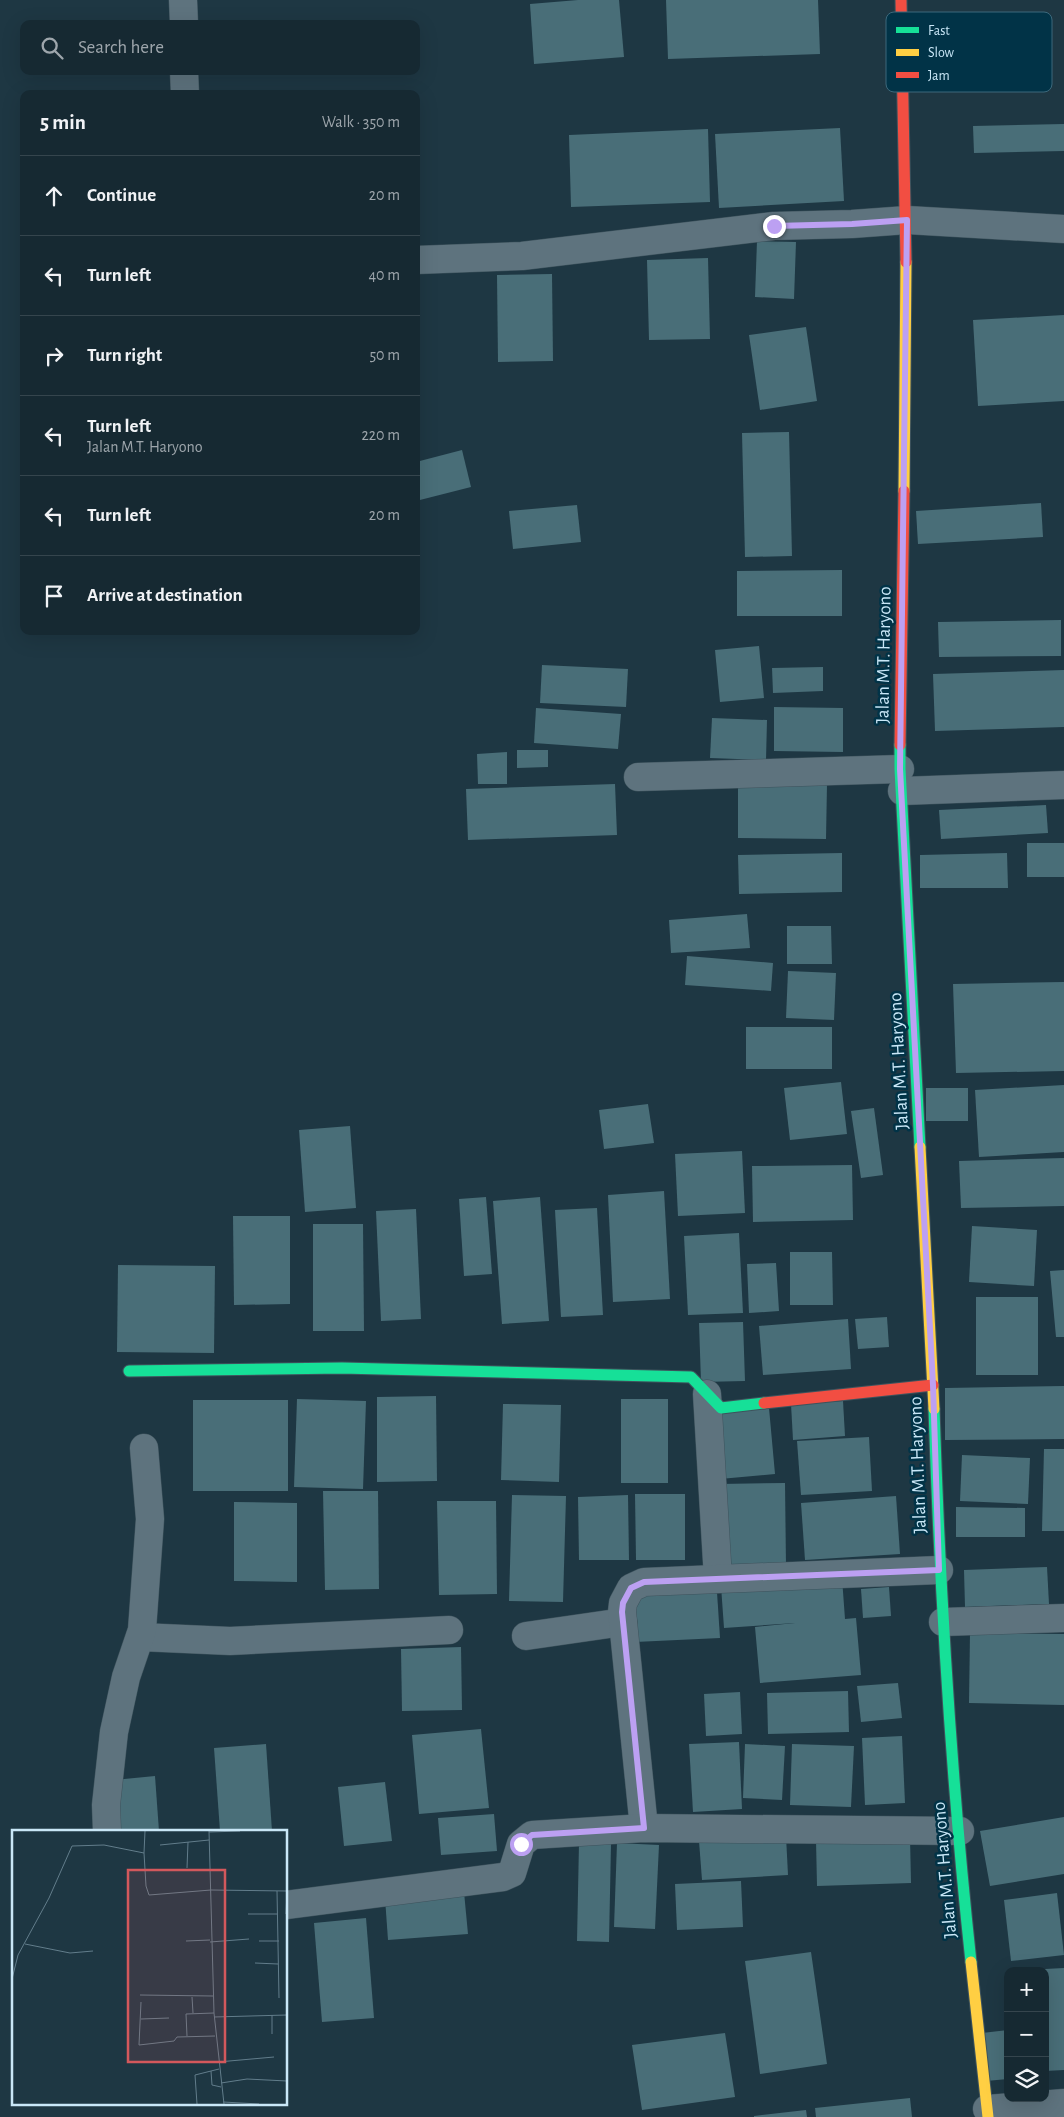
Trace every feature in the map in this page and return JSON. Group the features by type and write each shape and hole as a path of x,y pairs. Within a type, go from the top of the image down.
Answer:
{"street":[{"path":"183,0 184,20"},
{"path":"184,75 185,90"},
{"name":"Jalan M.T. Haryono","path":"904,92 907,220 901,780 933,1385 939,1570 960,1831 962,1878 988,2113"},
{"path":"420,260 522,256 774,226 852,224 907,220 1064,229"},
{"path":"638,777 901,780 1064,785"},
{"path":"129,1372 342,1368 691,1378 696,1381 714,1404 721,1408 933,1385"},
{"path":"707,1394 718,1579"},
{"path":"107,1830 106,1805 114,1732 126,1677 140,1636 150,1519 144,1448"},
{"path":"644,1828 623,1622 623,1603 631,1588 644,1582 939,1570"},
{"path":"943,1622 1064,1618"},
{"path":"526,1636 623,1622"},
{"path":"140,1636 230,1640 450,1630"},
{"path":"288,1905 503,1878 512,1874 521,1844 532,1835 644,1828 960,1831"},
{"path":"988,2113 1064,2103"}],"building":[{"path":"578,0 619,0 624,57 534,64 530,4"},
{"path":"666,0 818,0 820,54 668,59"},
{"path":"1064,124 1064,151 974,153 973,126"},
{"path":"840,128 844,201 719,208 715,134"},
{"path":"708,129 710,202 571,207 569,135"},
{"path":"757,241 796,242 794,299 755,297"},
{"path":"708,258 710,339 649,340 647,260"},
{"path":"552,274 553,361 498,362 497,275"},
{"path":"1064,315 1064,401 978,406 973,320"},
{"path":"806,327 817,401 760,410 749,335"},
{"path":"789,432 792,556 745,557 742,433"},
{"path":"462,450 471,487 420,500 420,461"},
{"path":"1041,503 1043,537 918,544 916,511"},
{"path":"577,505 581,542 513,549 509,511"},
{"path":"842,570 842,616 737,616 737,571"},
{"path":"1061,620 1061,656 939,657 938,622"},
{"path":"759,646 764,698 720,702 715,650"},
{"path":"542,665 628,669 626,707 540,703"},
{"path":"823,667 823,691 773,693 772,668"},
{"path":"1064,670 1064,727 935,731 933,674"},
{"path":"774,707 843,708 843,752 774,751"},
{"path":"536,708 621,714 618,749 534,743"},
{"path":"712,718 767,720 766,760 710,758"},
{"path":"517,750 548,750 548,767 517,768"},
{"path":"507,752 507,784 478,784 477,754"},
{"path":"615,784 617,835 468,840 466,789"},
{"path":"738,784 827,784 826,839 738,838"},
{"path":"1046,805 1048,833 941,839 939,810"},
{"path":"1027,843 1064,843 1064,877 1027,877"},
{"path":"842,853 842,892 739,894 738,855"},
{"path":"1007,853 1008,888 920,888 920,855"},
{"path":"747,914 750,948 671,953 669,920"},
{"path":"787,926 831,926 832,964 787,964"},
{"path":"687,956 773,963 771,991 685,985"},
{"path":"788,971 836,973 834,1020 786,1018"},
{"path":"1064,982 1064,1071 956,1073 953,984"},
{"path":"746,1027 832,1027 832,1069 746,1069"},
{"path":"841,1082 847,1134 790,1140 784,1088"},
{"path":"1064,1085 1064,1152 979,1157 975,1090"},
{"path":"926,1088 968,1088 968,1121 926,1121"},
{"path":"648,1104 654,1143 604,1149 599,1110"},
{"path":"874,1108 883,1175 861,1178 851,1111"},
{"path":"350,1126 356,1208 305,1212 299,1130"},
{"path":"742,1151 745,1213 678,1216 675,1154"},
{"path":"1064,1158 1064,1206 961,1208 959,1161"},
{"path":"852,1165 853,1220 753,1222 752,1166"},
{"path":"664,1191 670,1299 613,1302 608,1195"},
{"path":"486,1197 492,1274 464,1276 459,1199"},
{"path":"540,1197 549,1321 502,1324 493,1201"},
{"path":"597,1208 603,1315 561,1317 555,1210"},
{"path":"416,1209 421,1319 381,1321 376,1211"},
{"path":"233,1216 290,1216 290,1304 234,1305"},
{"path":"313,1224 363,1224 364,1331 313,1331"},
{"path":"972,1226 1037,1230 1034,1286 969,1282"},
{"path":"739,1233 743,1313 688,1315 684,1236"},
{"path":"790,1252 832,1252 833,1305 790,1305"},
{"path":"776,1263 779,1311 749,1313 747,1264"},
{"path":"118,1265 215,1266 214,1353 117,1352"},
{"path":"1064,1270 1064,1337 1056,1337 1050,1271"},
{"path":"976,1297 1038,1297 1038,1375 976,1375"},
{"path":"887,1317 889,1347 858,1349 855,1319"},
{"path":"848,1319 851,1369 763,1375 759,1326"},
{"path":"743,1322 745,1381 701,1382 699,1323"},
{"path":"1064,1386 1064,1439 945,1440 945,1388"},
{"path":"436,1396 437,1481 377,1482 377,1397"},
{"path":"297,1399 366,1401 363,1489 294,1487"},
{"path":"621,1399 668,1399 668,1483 621,1483"},
{"path":"193,1400 288,1400 288,1491 193,1491"},
{"path":"843,1401 845,1436 793,1440 791,1404"},
{"path":"503,1404 561,1405 559,1482 501,1480"},
{"path":"769,1408 775,1474 720,1479 714,1413"},
{"path":"869,1437 872,1491 801,1495 797,1441"},
{"path":"1044,1449 1064,1449 1064,1531 1042,1531"},
{"path":"962,1455 1030,1458 1028,1504 960,1501"},
{"path":"785,1483 786,1566 720,1566 719,1484"},
{"path":"323,1491 378,1491 379,1589 325,1590"},
{"path":"635,1494 685,1494 685,1560 636,1560"},
{"path":"512,1495 566,1496 563,1602 509,1601"},
{"path":"628,1495 629,1560 579,1560 578,1497"},
{"path":"896,1496 900,1554 805,1560 801,1503"},
{"path":"437,1501 496,1501 497,1594 439,1595"},
{"path":"234,1502 297,1503 297,1582 234,1581"},
{"path":"956,1507 1025,1508 1025,1537 956,1537"},
{"path":"1047,1567 1049,1604 965,1607 964,1570"},
{"path":"842,1578 845,1619 856,1618 861,1675 760,1683 755,1627 795,1623 724,1628 721,1586"},
{"path":"889,1587 891,1616 863,1618 861,1589"},
{"path":"717,1592 720,1638 635,1642 633,1596"},
{"path":"970,1633 1064,1634 1064,1705 969,1703"},
{"path":"461,1647 462,1710 402,1711 401,1649"},
{"path":"898,1683 902,1718 861,1722 857,1686"},
{"path":"848,1691 849,1732 768,1734 767,1693"},
{"path":"740,1692 742,1734 706,1736 704,1694"},
{"path":"481,1729 489,1808 419,1814 412,1735"},
{"path":"902,1736 905,1803 865,1805 862,1738"},
{"path":"739,1742 742,1809 693,1812 689,1744"},
{"path":"266,1744 272,1830 220,1830 214,1748"},
{"path":"745,1744 785,1746 782,1800 743,1798"},
{"path":"792,1744 854,1746 851,1807 790,1805"},
{"path":"155,1776 159,1830 118,1830 114,1780"},
{"path":"385,1782 392,1841 344,1846 338,1787"},
{"path":"494,1814 497,1851 441,1855 438,1818"},
{"path":"1064,1817 1064,1874 990,1886 980,1831"},
{"path":"786,1836 788,1875 702,1880 699,1841"},
{"path":"910,1837 911,1883 817,1886 816,1840"},
{"path":"579,1843 611,1844 609,1942 577,1941"},
{"path":"617,1843 659,1845 655,1929 614,1927"},
{"path":"741,1881 743,1927 677,1930 675,1884"},
{"path":"464,1892 468,1934 388,1940 385,1898"},
{"path":"1057,1893 1064,1955 1011,1961 1004,1900"},
{"path":"366,1918 374,2018 322,2022 314,1923"},
{"path":"811,1952 827,2064 760,2074 745,1961"},
{"path":"1064,1968 1064,2070 1049,2071 1049,1969"},
{"path":"1004,2030 1004,2079 986,2081 982,2033"},
{"path":"725,2033 735,2097 642,2110 632,2045"},
{"path":"910,2098 912,2117 816,2117 815,2108"},
{"path":"806,2110 807,2117 754,2117 754,2116"}],"traffic: fast":[{"path":"900,745 920,1147"},
{"path":"129,1371 342,1368 691,1377 721,1408 764,1403"},
{"path":"934,1409 947,1686 971,1962"}],"traffic: slow":[{"path":"904,491 906,262"},
{"path":"920,1147 934,1409"},
{"path":"971,1962 988,2117"}],"traffic: jam":[{"path":"901,0 901,12"},
{"path":"903,92 906,262"},
{"path":"900,745 904,491"},
{"path":"764,1403 933,1385"}],"route":[{"path":"521,1844 532,1835 644,1828 622,1612 623,1603 631,1588 644,1582 939,1570 933,1385 900,769 907,220 852,224 774,226"}]}
